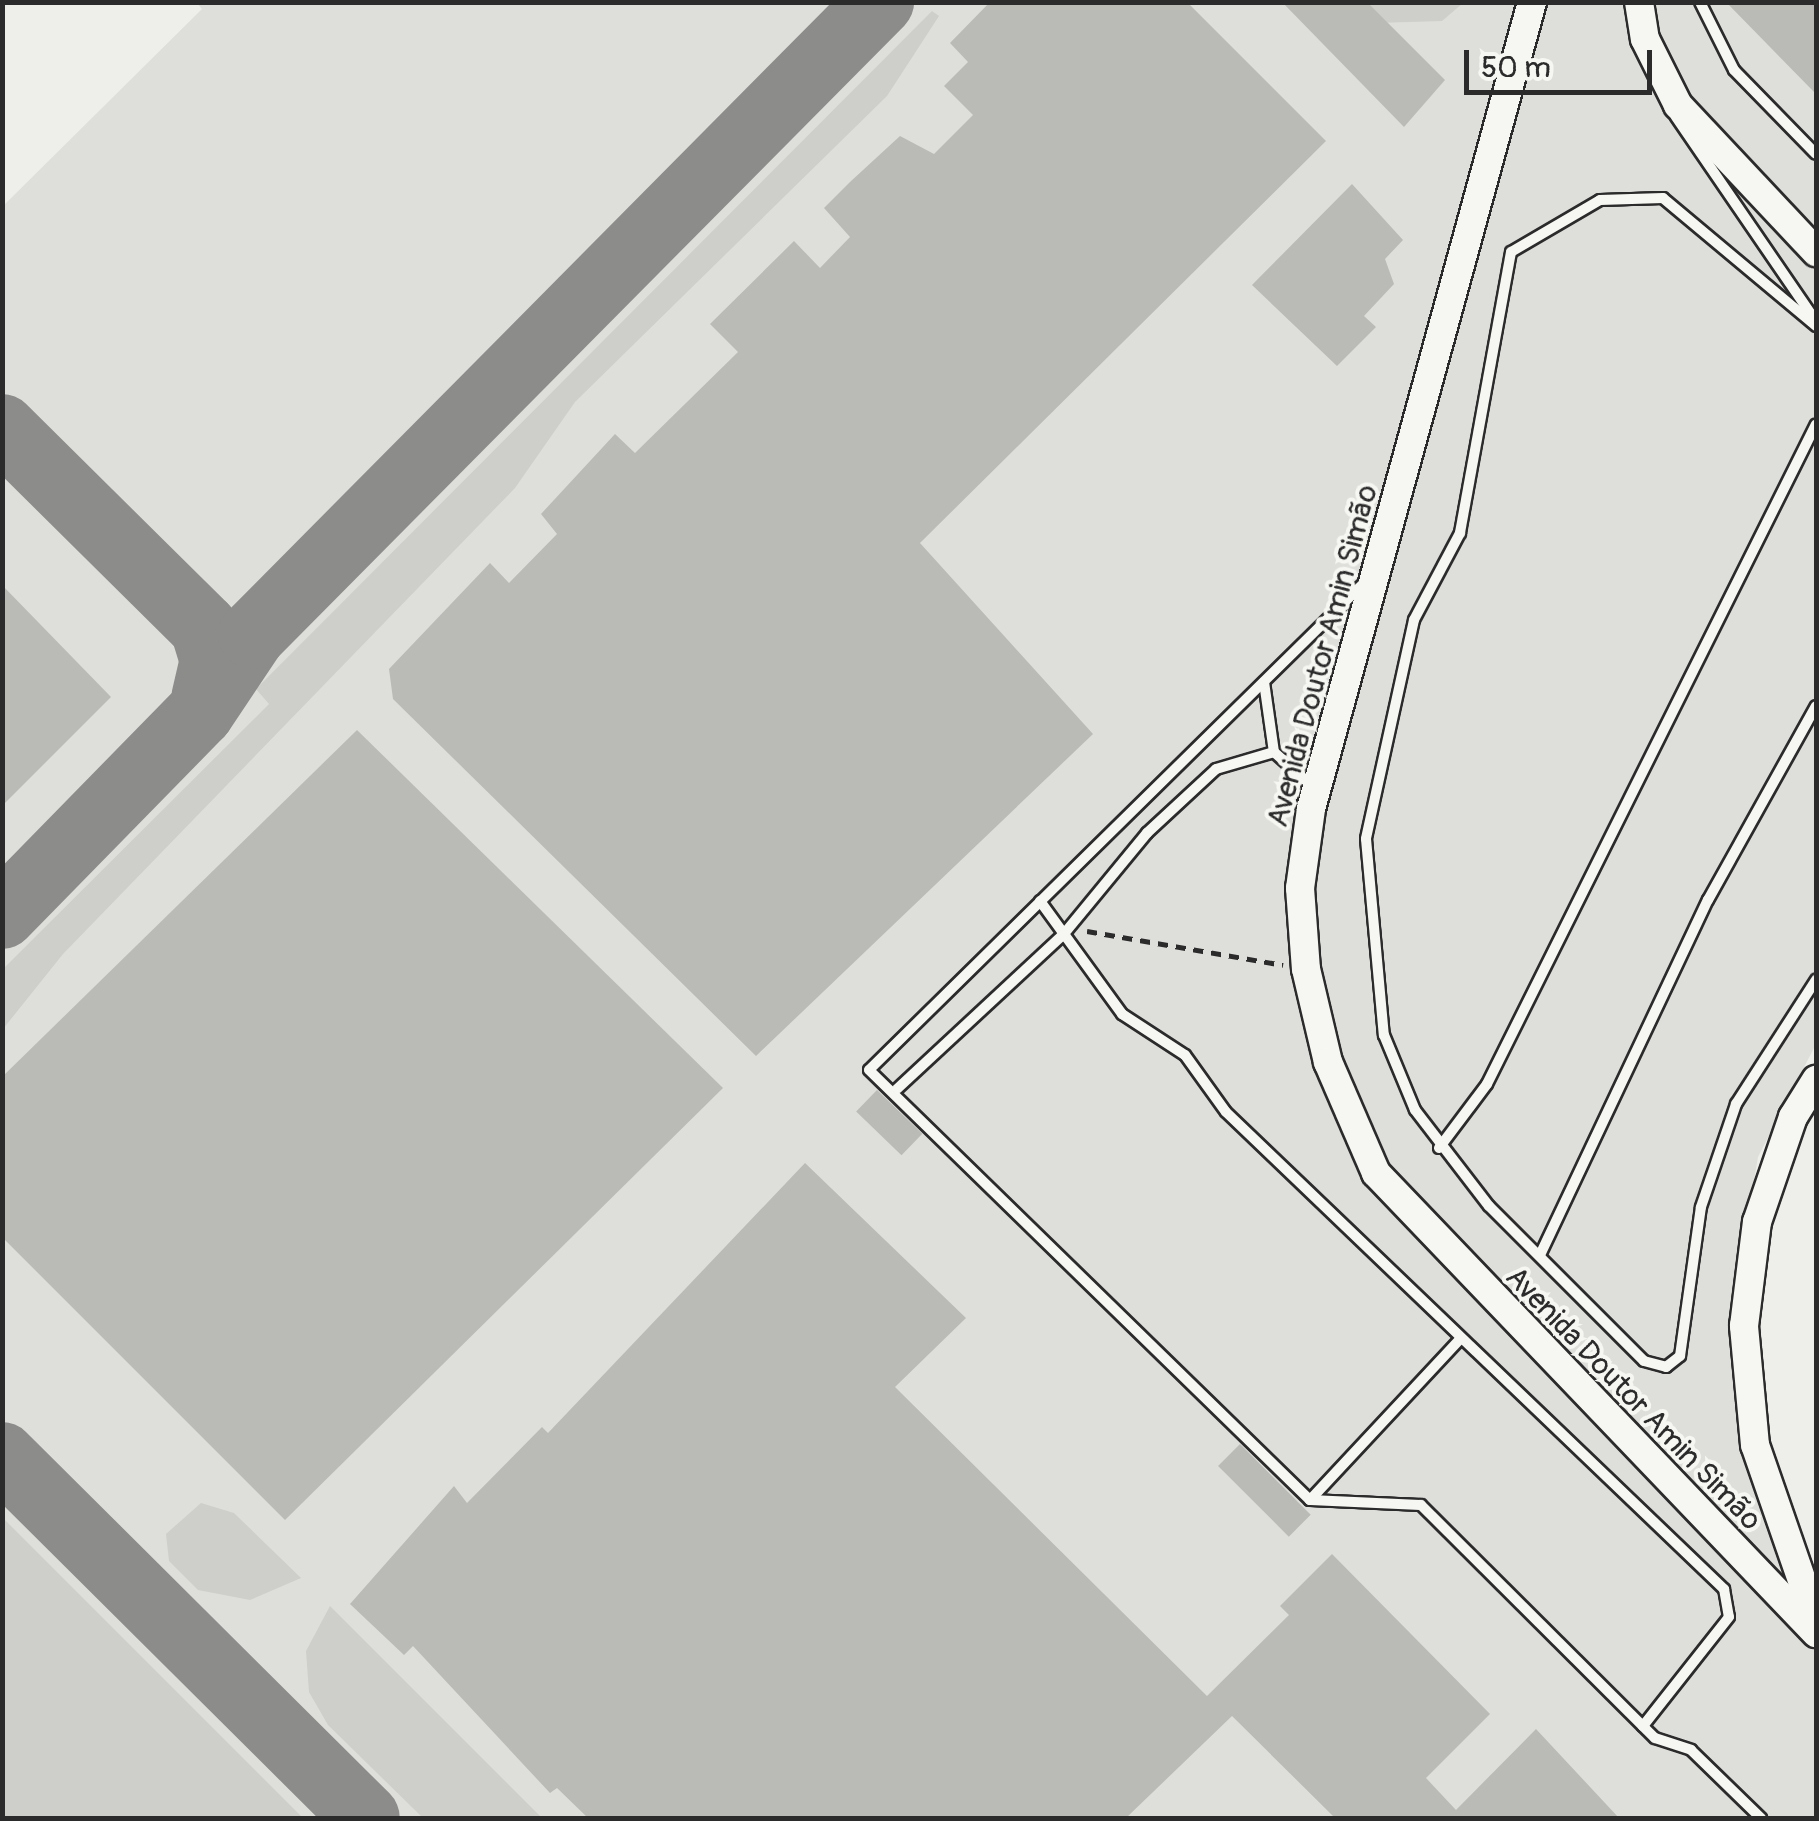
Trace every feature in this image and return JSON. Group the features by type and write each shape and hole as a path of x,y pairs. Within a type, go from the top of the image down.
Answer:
{"street":[{"name":"Avenida Doutor Amin Simão","path":"1532,2 1316,790 1300,888 1306,970 1328,1062 1376,1173 1816,1633"},
{"path":"1639,2 1674,98 1816,252"},
{"name":"Avenida Doutor Amin Simão","path":"1816,1080 1794,1117 1757,1222 1744,1326 1756,1445 1816,1622"}],"lane":[{"path":"1700,2 1734,70 1816,154"},
{"path":"1674,98 1696,158 1816,324"},
{"path":"1816,324 1662,198 1600,200 1511,252 1460,533 1414,620 1366,839 1384,1035 1439,1148 1644,1361 1666,1367 1680,1356 1701,1207 1736,1104 1816,980"},
{"path":"1439,1148 1487,1084 1816,424"},
{"path":"1380,567 869,1070 897,1089 1310,1500 1421,1505 1643,1726 1691,1750 1761,1818"},
{"path":"1264,682 1274,752 1316,790"},
{"path":"1540,1254 1708,900 1816,706"},
{"path":"897,1089 1065,932 1216,769 1274,752"},
{"path":"1040,901 1122,1014 1185,1056 1226,1112 1724,1588 1728,1617 1643,1726"},
{"path":"1310,1500 1460,1339"}],"path":[{"path":"1065,932 1306,970"}],"shaded area":[{"path":"197,3 1816,3 1816,1044 1758,1157 1729,1328 1743,1451 1816,1652 1816,1818 3,1818 3,206 202,9"},
{"path":"1364,3 1463,3 1442,21 1375,23"},
{"path":"932,11 939,16 887,96 575,402 515,488 63,954 3,1029 3,969 269,704 256,689"},
{"path":"201,1503 234,1513 301,1578 250,1600 198,1590 169,1561 166,1534"},
{"path":"3,1518 303,1818 3,1818"},
{"path":"330,1606 542,1818 423,1818 328,1725 309,1692 306,1651"}],"building":[{"path":"990,2 1187,2 1326,141 920,543 1093,734 756,1056 393,699 389,669 490,563 509,583 557,534 541,514 615,434 635,453 738,352 710,324 794,241 820,268 850,237 824,208 850,182 900,136 934,154 973,115 944,86 968,62 950,43"},
{"path":"1282,2 1367,2 1445,80 1404,127"},
{"path":"1726,2 1816,2 1816,94"},
{"path":"1352,184 1403,240 1385,259 1394,284 1364,316 1376,327 1337,366 1252,285"},
{"path":"2,585 111,697 2,806"},
{"path":"357,730 723,1088 285,1520 2,1237 2,1077"},
{"path":"877,1090 922,1134 901,1155 856,1112"},
{"path":"805,1163 966,1318 895,1387 1207,1696 1289,1615 1280,1606 1332,1554 1490,1714 1426,1778 1456,1810 1536,1729 1619,1818 1335,1818 1232,1716 1126,1818 588,1818 557,1788 550,1793 413,1646 404,1655 350,1604 454,1486 467,1503 542,1427 548,1433"},
{"path":"1240,1444 1311,1515 1289,1537 1218,1466"}],"taxiway":[{"path":"2,915 200,713 252,635 880,2"},
{"path":"2,428 204,628 214,660 205,698"},
{"path":"2,1456 366,1818"}]}
